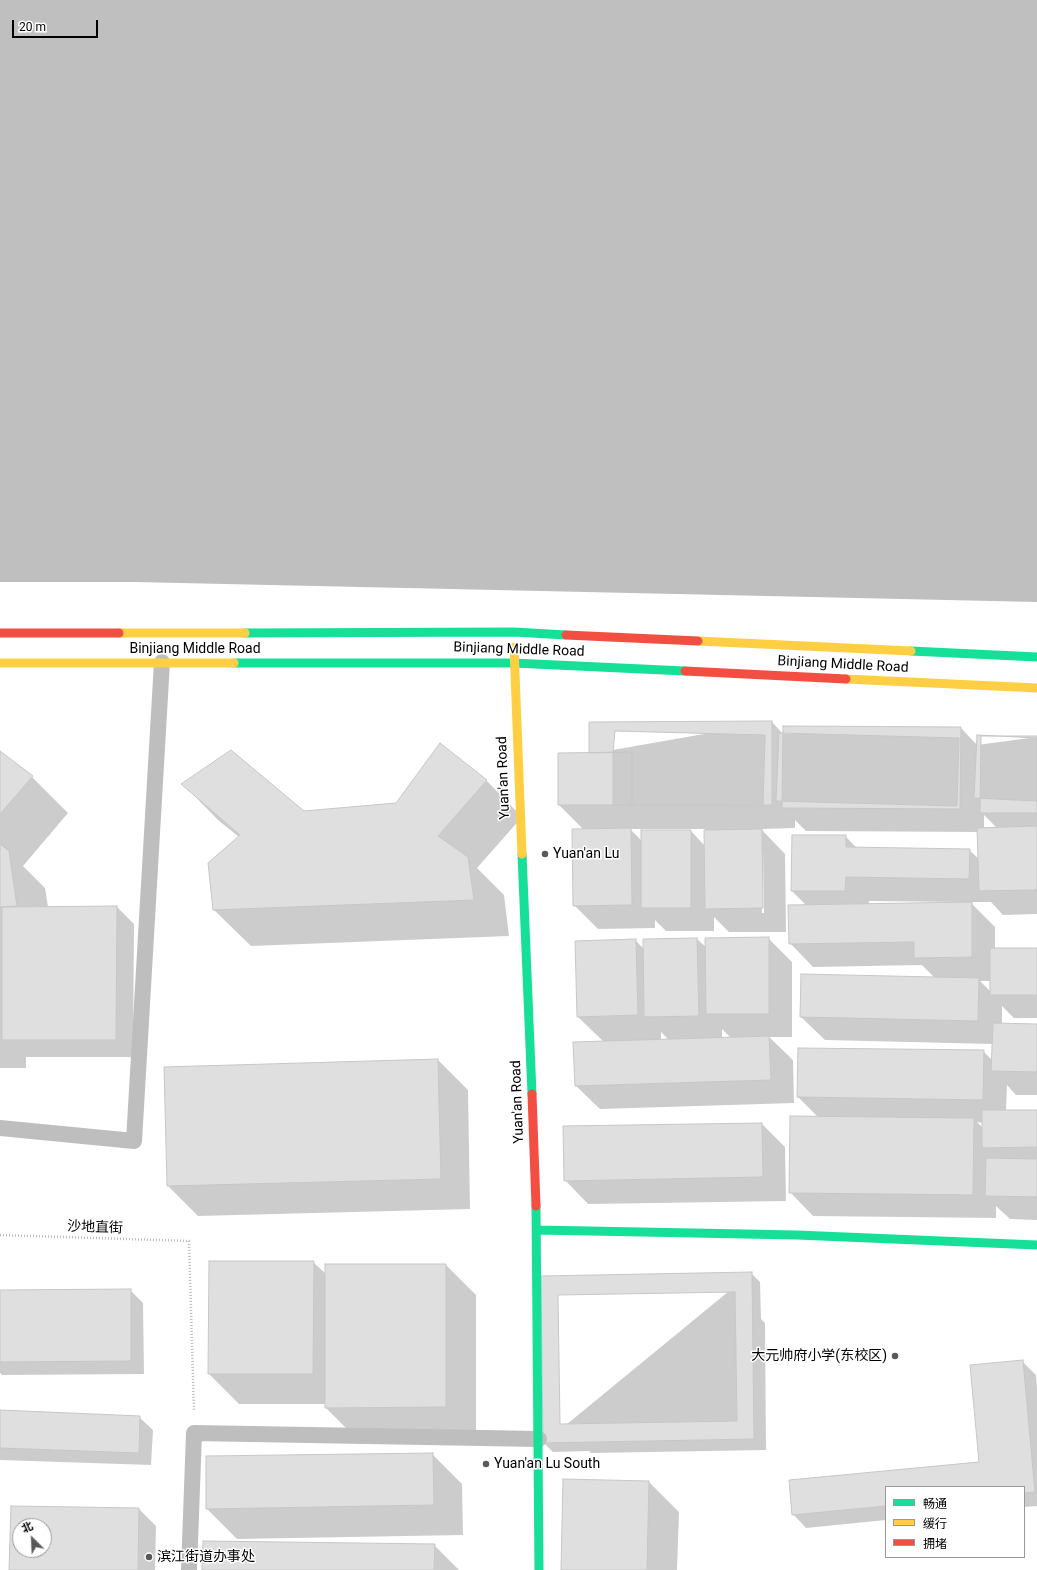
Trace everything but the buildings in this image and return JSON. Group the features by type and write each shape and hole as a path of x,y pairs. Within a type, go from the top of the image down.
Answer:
{"main road":[{"name":"Binjiang Middle Road","path":"0,633 514,632 1037,657"},
{"name":"Yuan'an Road","path":"514,632 513,662 537,1230 539,1570"},
{"name":"Binjiang Middle Road","path":"0,663 513,662 1037,688"},
{"path":"537,1230 797,1236 1037,1245"}],"lane":[{"path":"0,1128 134,1141 162,662"},
{"path":"189,1570 194,1433 538,1439"}],"path":[{"name":"沙地直街","path":"0,1235 189,1241 194,1433"}],"shaded area":[{"path":"0,0 1037,0 1037,602 135,582 0,582"}],"traffic: fast":[{"path":"245,633 514,632 566,635"},
{"path":"911,651 1037,657"},
{"path":"234,663 513,663 685,671"},
{"path":"522,854 532,1094"},
{"path":"536,1206 539,1570"},
{"path":"537,1230 797,1235 1037,1245"}],"traffic: slow":[{"path":"119,633 245,633"},
{"path":"698,641 911,651"},
{"path":"514,647 522,854"},
{"path":"0,663 234,663"},
{"path":"846,679 1037,688"}],"traffic: jam":[{"path":"0,633 119,633"},
{"path":"566,635 698,641"},
{"path":"685,671 846,679"},
{"path":"532,1094 536,1206"}],"place":[{"name":"Yuan'an Lu","path":"545,854"},
{"name":"大元帅府小学(东校区)","path":"895,1356"},
{"name":"Yuan'an Lu South","path":"486,1464"},
{"name":"滨江街道办事处","path":"149,1557"}]}
